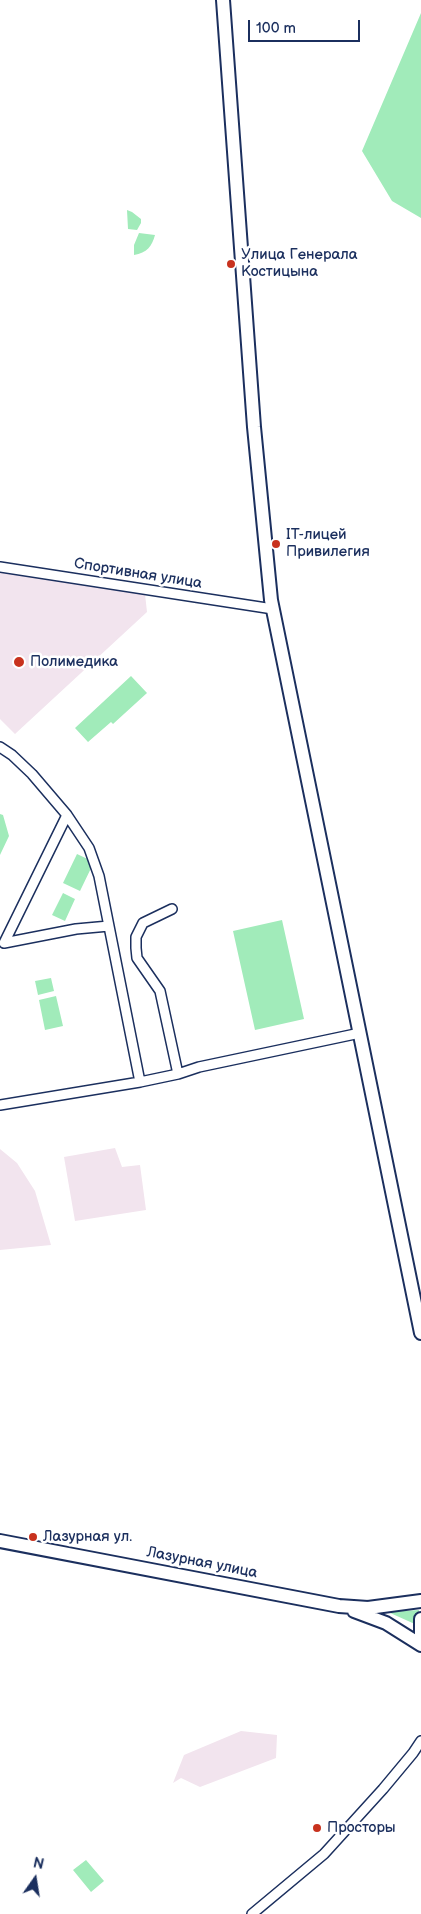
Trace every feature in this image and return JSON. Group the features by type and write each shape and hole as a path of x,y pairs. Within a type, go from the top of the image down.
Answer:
{"street":[{"path":"223,0 255,446 273,609 421,1333"},
{"name":"Спортивная улица","path":"0,567 273,609"},
{"path":"0,747 12,755 32,774 66,815 89,848 99,876 140,1082"},
{"path":"66,815 4,943 76,929 109,926"},
{"path":"172,910 143,923 136,937 136,948 137,958 160,991 178,1074"},
{"path":"0,1105 140,1082 178,1074 199,1066 360,1033"},
{"name":"Лазурная улица","path":"0,1541 340,1606"},
{"path":"340,1606 368,1608 421,1601"},
{"path":"340,1606 386,1623 421,1645"},
{"path":"421,1619 421,1639"},
{"path":"252,1914 324,1854 383,1789 421,1741"}],"shaded area":[{"path":"0,570 145,594 147,612 15,734 0,719"},
{"path":"115,1148 122,1167 140,1165 146,1210 75,1221 64,1157"},
{"path":"0,1149 17,1163 35,1191 51,1245 0,1250"},
{"path":"241,1731 277,1735 276,1758 200,1787 181,1778 173,1783 184,1755"}],"green space":[{"path":"421,13 421,218 392,201 362,151"},
{"path":"127,210 141,219 137,230 128,229"},
{"path":"139,233 155,235 148,248 142,253 134,255 134,245"},
{"path":"131,676 147,693 113,724 111,722 88,742 75,728"},
{"path":"0,814 3,815 9,836 0,855"},
{"path":"77,854 94,862 80,891 63,883"},
{"path":"63,893 75,899 65,921 52,915"},
{"path":"282,920 304,1019 255,1030 233,931"},
{"path":"51,978 54,991 38,995 35,981"},
{"path":"56,996 63,1026 45,1030 39,1000"},
{"path":"419,1610 417,1625 388,1612"},
{"path":"86,1860 104,1881 91,1892 73,1870"}],"place":[{"name":"Улица Генерала Костицына","path":"231,264"},
{"name":"IT-лицей Привилегия","path":"276,544"},
{"name":"Полимедика","path":"19,662"},
{"name":"Лазурная ул.","path":"33,1537"},
{"name":"Просторы","path":"317,1828"}]}
